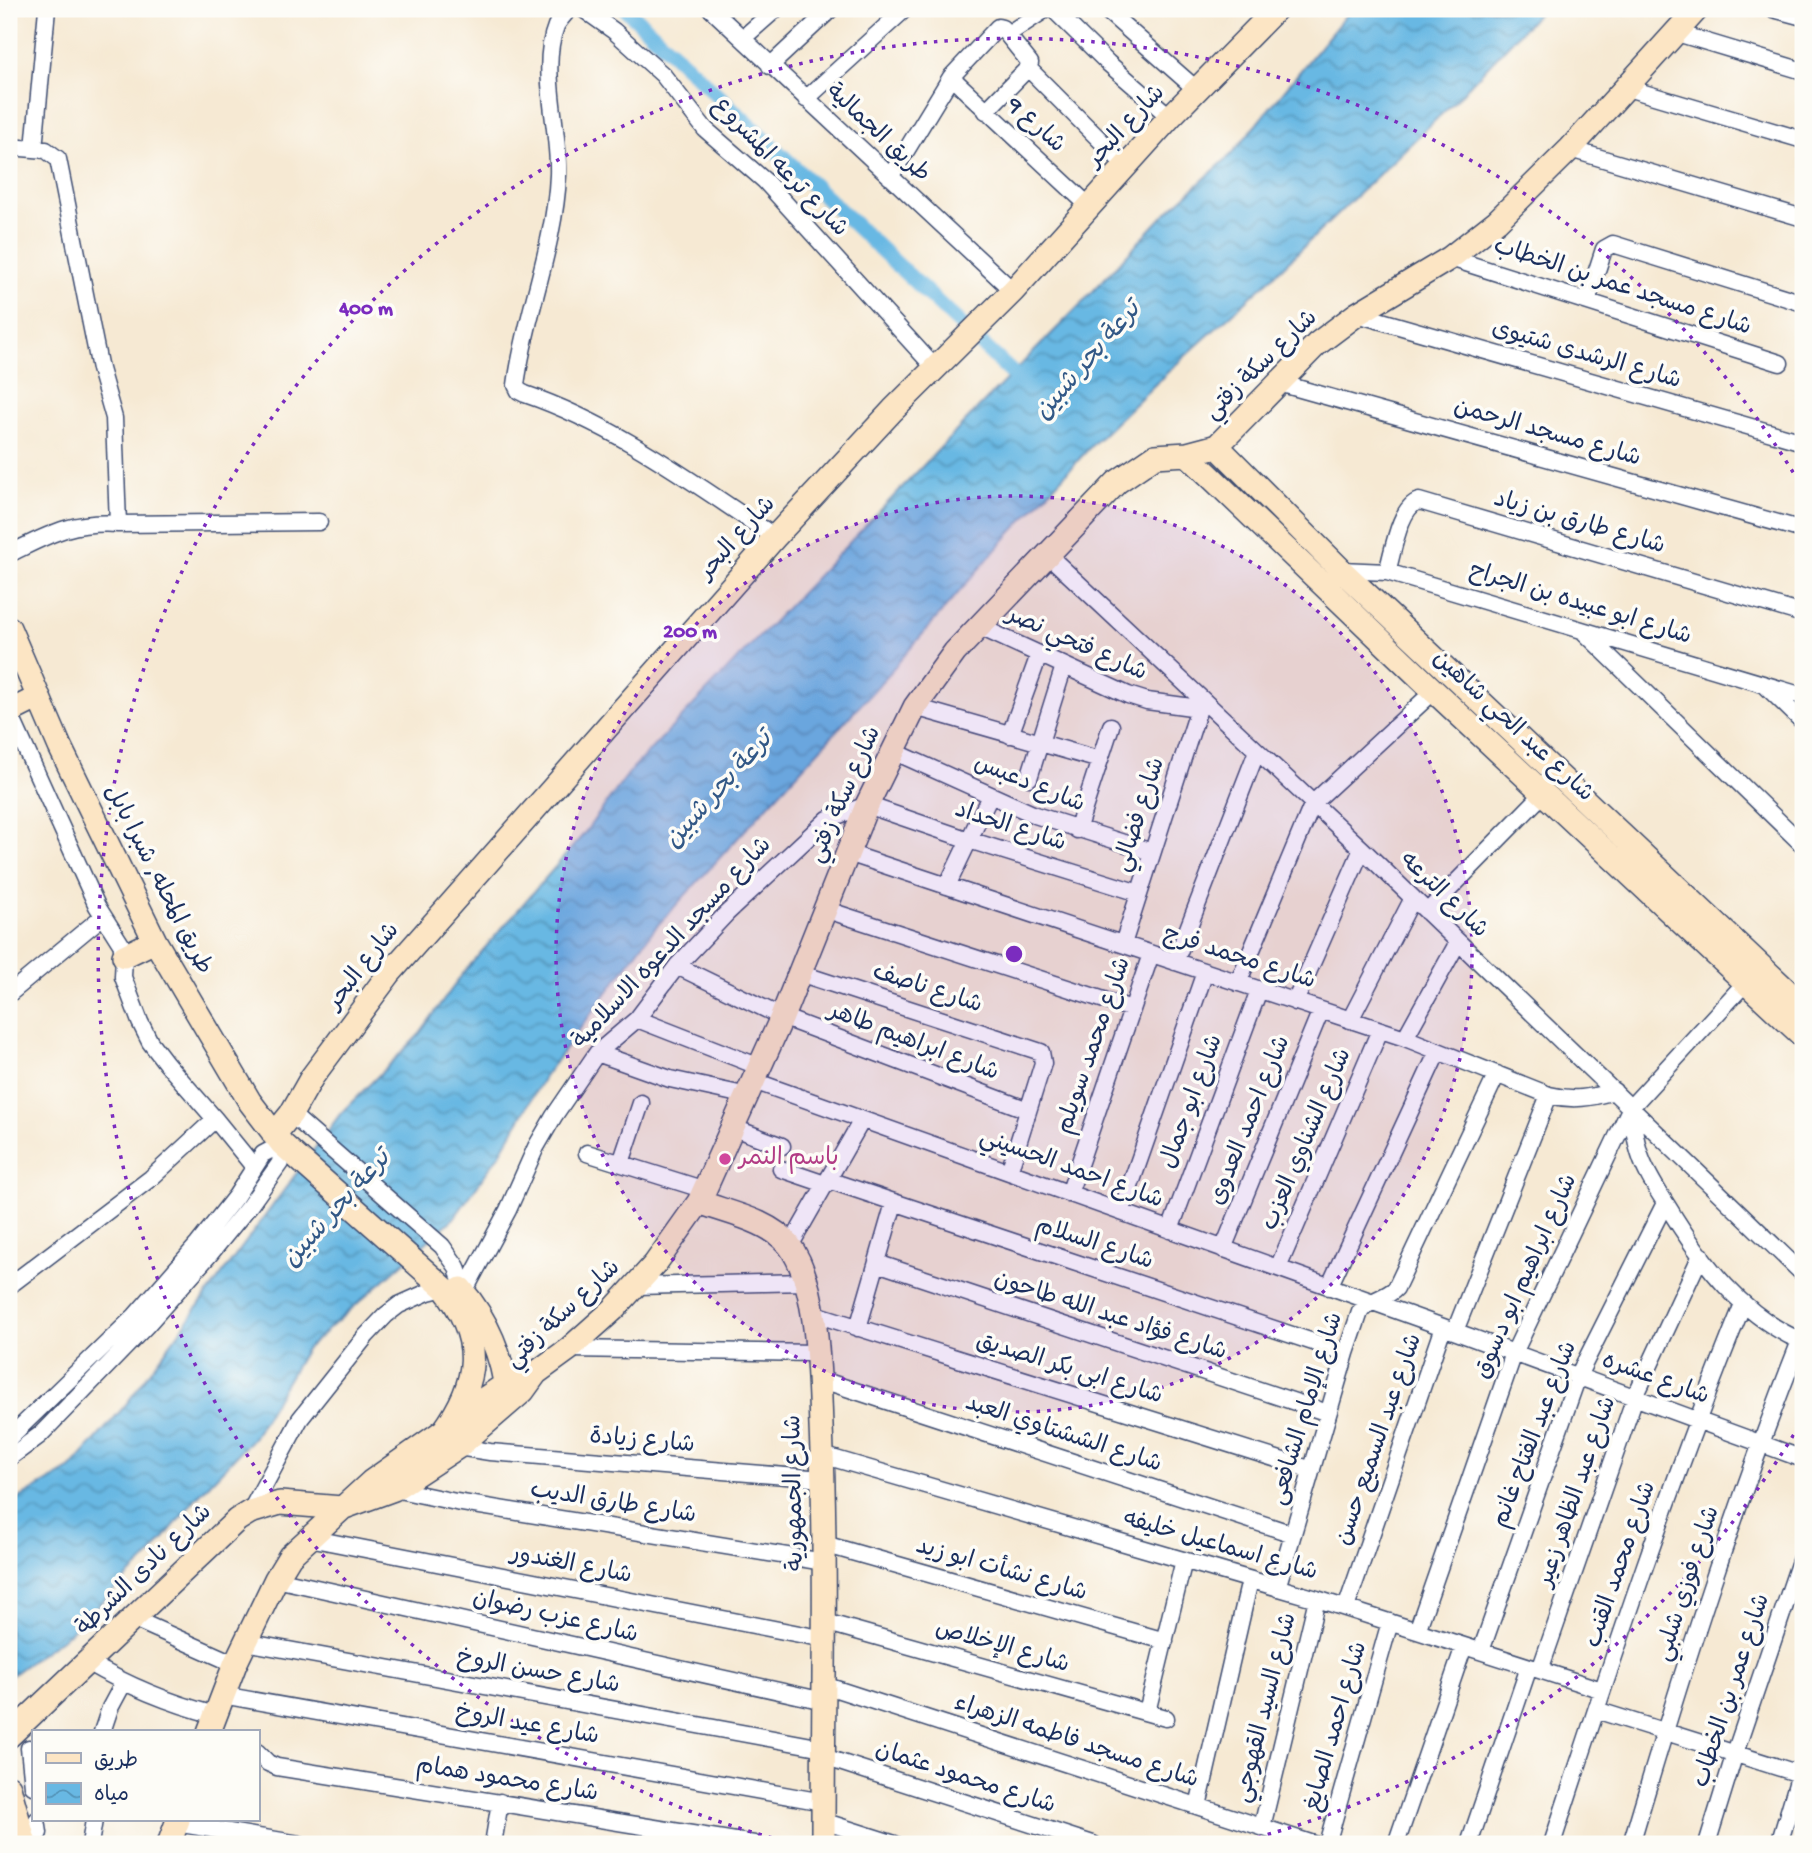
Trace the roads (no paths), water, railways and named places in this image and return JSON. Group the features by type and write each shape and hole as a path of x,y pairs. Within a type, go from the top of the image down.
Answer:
{"main road":[{"name":"شارع البحر","path":"284,1145 299,1121 312,1077 389,974 775,537 893,410 1013,291 1170,117 1276,9"},
{"name":"شارع سكة زفتي","path":"215,1714 245,1642 290,1556 342,1508 394,1489 507,1394 523,1391 536,1373 569,1349 615,1308 669,1245 702,1196 734,1128 782,1017 867,805 893,751 915,707 939,672 978,626 1117,482 1155,456 1187,454 1217,446 1317,344 1357,314 1450,258 1497,221 1570,149 1697,9"},
{"name":"شارع عبد الحي شاهين","path":"1217,446 1341,570 1803,1006"},
{"name":"شارع عبد الحي شاهين","path":"1187,454 1434,691 1803,1036"},
{"name":"طريق المحله, شبرا بابل","path":"9,628 20,706 60,747 138,949 284,1145 423,1268 454,1290"},
{"path":"702,1196 768,1228 790,1246"},
{"name":"شارع الجمهورية","path":"790,1246 806,1282 819,1380 825,1630 824,1844"},
{"path":"454,1290 490,1334 507,1394"},
{"path":"342,1508 371,1482 451,1439 472,1368 469,1334 454,1290"},
{"name":"شارع نادى الشرطة","path":"9,1736 225,1530 250,1512 280,1503 342,1508"},
{"path":"9,1787 34,1832"}],"street":[{"path":"34,149 47,9"},
{"path":"569,9 557,25 550,56 558,158 555,200 516,385 524,394 567,410 642,450 775,537"},
{"name":"شارع ترعه المشروع","path":"583,9 614,31 663,75 713,137 765,181 935,368"},
{"name":"طريق الجمالية","path":"711,9 1013,291"},
{"path":"746,42 776,9"},
{"path":"767,62 831,9"},
{"path":"806,99 905,9"},
{"path":"1008,34 1046,9"},
{"path":"1054,9 1108,63 1170,117"},
{"path":"1105,9 1197,90"},
{"path":"1773,9 1803,17"},
{"path":"890,177 951,77 998,27 1008,34 1030,63 986,111"},
{"path":"1677,33 1803,71"},
{"path":"1028,68 1126,166"},
{"name":"شارع 9","path":"951,77 1090,207"},
{"path":"1627,88 1803,140"},
{"path":"9,147 46,150 55,155 60,168 100,369 114,418 118,524"},
{"path":"1570,149 1803,218"},
{"path":"1587,301 1604,249 1613,244 1803,303"},
{"name":"شارع مسجد عمر بن الخطاب","path":"1450,258 1780,362"},
{"name":"شارع الرشدى شتيوى","path":"1357,314 1803,442"},
{"name":"شارع مسجد الرحمن","path":"1279,383 1803,530"},
{"name":"شارع طارق بن زياد","path":"1387,572 1403,517 1409,506 1419,501 1803,614"},
{"path":"9,554 60,529 91,523 319,522"},
{"name":"شارع الترعه","path":"1047,554 1200,703 1257,751 1362,849 1803,1274"},
{"name":"شارع ابو عبيده بن الجراح","path":"1341,570 1387,572 1803,696"},
{"name":"شارع فتحي نصر","path":"978,626 1147,701 1200,703"},
{"path":"1581,629 1803,845"},
{"path":"1010,735 1039,655"},
{"path":"1029,778 1065,666"},
{"path":"1765,684 1803,722"},
{"path":"1237,983 1313,803 1434,691"},
{"name":"شارع فضالي","path":"1123,944 1200,703"},
{"path":"20,706 103,916 115,934 138,949 123,977 150,1042 254,1167"},
{"path":"915,707 1100,760"},
{"path":"1077,830 1111,726"},
{"name":"شارع دعبس","path":"893,751 1035,816 1153,852"},
{"path":"1175,962 1257,751"},
{"path":"1427,912 1544,793"},
{"path":"947,886 990,796"},
{"name":"شارع الحداد","path":"867,805 1139,893"},
{"name":"شارع مسجد الدعوه الاسلامية","path":"454,1290 508,1210 536,1147 597,1053 637,1019 677,966 727,913 818,826 835,815 867,805"},
{"path":"1296,1002 1362,849"},
{"name":"شارع محمد فرج","path":"848,853 1405,1038 1549,1095 1587,1099 1615,1091"},
{"path":"1350,1020 1413,898"},
{"path":"824,909 1132,1009"},
{"path":"9,994 103,916"},
{"path":"1405,1038 1458,942"},
{"name":"شارع محمد سويلم","path":"1069,1194 1151,954"},
{"name":"شارع ابراهيم طاهر","path":"677,966 782,1017 1028,1110"},
{"path":"1121,1212 1205,972"},
{"name":"شارع ناصف","path":"799,973 1041,1052 1043,1063 1028,1110"},
{"name":"شارع ابراهيم ابو دسوق","path":"1417,1631 1514,1353 1631,1107 1747,981"},
{"name":"شارع ابو جمال","path":"1170,1230 1259,990"},
{"name":"شارع احمد العدوى","path":"1223,1249 1321,1010"},
{"path":"637,1019 754,1081"},
{"name":"شارع الشناوي العزب","path":"1278,1268 1380,1030"},
{"path":"1329,1287 1438,1051"},
{"path":"597,1053 670,1079 754,1081"},
{"name":"شارع الإمام الشافعى","path":"1277,1588 1360,1312 1372,1302 1390,1295 1396,1288 1497,1074"},
{"name":"شارع احمد الحسيني","path":"754,1081 1372,1302"},
{"name":"شارع عبد السميع حسن","path":"1346,1608 1449,1329 1549,1095"},
{"path":"621,1163 641,1103"},
{"path":"1631,1107 1640,1156 1665,1203 1701,1255 1727,1289 1743,1304 1761,1318 1801,1341"},
{"path":"1009,1172 1028,1110"},
{"path":"9,1286 151,1178 215,1119"},
{"path":"790,1246 862,1120"},
{"path":"250,1512 300,1419 366,1336 399,1305 428,1292 454,1290 457,1267 442,1246 299,1121"},
{"path":"734,1128 782,1146"},
{"path":"9,1438 135,1316 236,1196 263,1154 284,1145"},
{"path":"9,1458 40,1435 146,1326 210,1254 280,1163 284,1145"},
{"path":"587,1153 621,1163 702,1196"},
{"name":"شارع السلام","path":"781,1169 894,1203 1346,1353"},
{"path":"858,1328 894,1203"},
{"name":"شارع عبد الفتاح غانم","path":"1481,1651 1578,1376 1665,1203"},
{"name":"شارع عبد الظاهر زعير","path":"1468,1844 1635,1397 1701,1255"},
{"name":"شارع فؤاد عبد الله طاحون","path":"877,1264 1328,1413"},
{"path":"636,1286 806,1282"},
{"name":"شارع عشره","path":"1372,1302 1803,1459"},
{"name":"شارع محمد القنب","path":"1552,1844 1602,1690 1696,1420 1743,1304"},
{"name":"شارع ابى بكر الصديق","path":"812,1313 1312,1470"},
{"name":"شارع فوزي شلبي","path":"1630,1844 1664,1731 1759,1443 1801,1341"},
{"path":"569,1349 816,1353"},
{"name":"شارع الششتاوي العبد","path":"819,1380 1293,1534"},
{"name":"شارع زيادة","path":"451,1439 490,1452 823,1479"},
{"name":"شارع اسماعيل خليفه","path":"822,1455 1317,1599 1602,1690"},
{"name":"شارع طارق الديب","path":"394,1489 456,1502 824,1553"},
{"name":"شارع الغندور","path":"309,1538 825,1630"},
{"name":"شارع عمر بن الخطاب","path":"1707,1844 1803,1552"},
{"name":"شارع نشأت ابو زيد","path":"824,1553 1165,1641"},
{"path":"1147,1712 1184,1560"},
{"name":"شارع عزب رضوان","path":"276,1579 824,1693"},
{"path":"1198,1806 1250,1580"},
{"name":"شارع السيد القهوجي","path":"1262,1827 1317,1599"},
{"path":"134,1619 235,1664"},
{"name":"شارع احمد الصايغ","path":"1327,1844 1390,1622"},
{"name":"شارع الإخلاص","path":"825,1630 1166,1718"},
{"name":"شارع حسن الروخ","path":"245,1642 823,1752"},
{"path":"1396,1844 1464,1646"},
{"name":"شارع عيد الروخ","path":"87,1662 124,1682 171,1702 215,1714 823,1812 895,1844"},
{"path":"103,1730 124,1682"},
{"name":"شارع مسجد فاطمه الزهراء","path":"824,1693 1198,1806 1314,1844"},
{"path":"1596,1710 1802,1771 1779,1844"},
{"path":"9,1742 31,1748 32,1767"},
{"name":"شارع محمود عثمان","path":"823,1752 1093,1844"},
{"name":"شارع محمود همام","path":"259,1754 277,1767 754,1844"},
{"path":"493,1844 500,1802"},
{"path":"90,1844 94,1822"},
{"path":"174,1829 300,1844"}],"water":[{"name":"ترعة بحر شبين","path":"1351,9 1542,9 1454,102 1093,444 998,547 876,688 655,928 544,1077 501,1152 454,1218 306,1349 253,1438 196,1498 149,1557 69,1633 9,1677 9,1504 71,1468 124,1407 341,1113 417,1037 464,972 583,835 632,769 1163,216 1232,154"}],"waterway":[{"path":"626,9 1028,388"}],"place":[{"name":"باسم النمر","path":"725,1159"}]}
